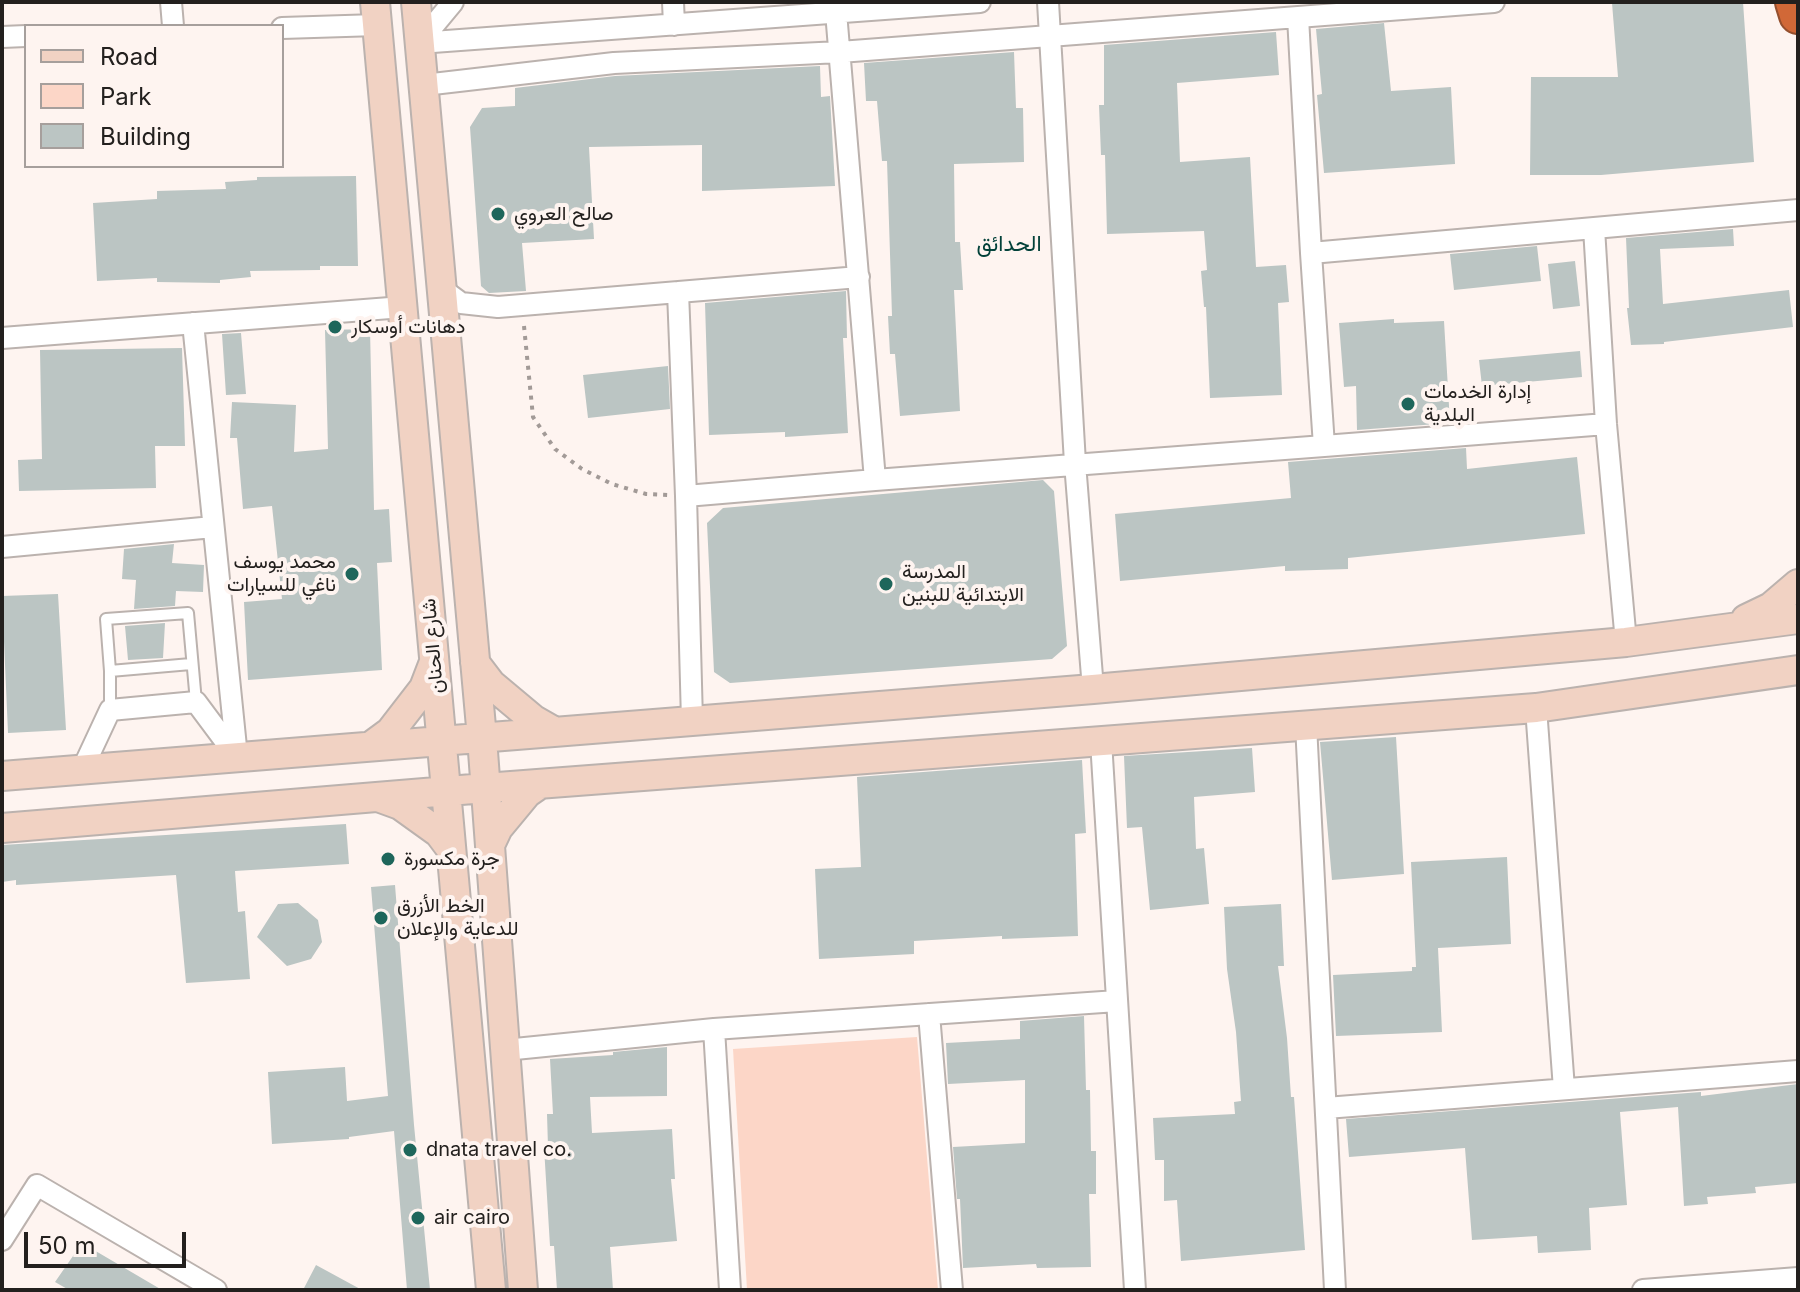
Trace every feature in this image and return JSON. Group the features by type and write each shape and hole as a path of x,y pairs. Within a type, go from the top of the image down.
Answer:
{"main road":[{"name":"شارع الحنان","path":"416,2 482,738 523,1290"},
{"name":"شارع الحنان","path":"376,14 491,1290"},
{"path":"1724,629 1771,607 1798,584"},
{"path":"2,776 1093,689 1626,642 1798,619"},
{"path":"371,746 390,732 424,688 434,661"},
{"path":"475,663 491,684 534,720 555,732"},
{"path":"2,828 1536,708 1798,670"},
{"path":"1755,677 1798,679"},
{"path":"490,845 498,828 540,784"},
{"path":"378,797 400,805 439,833 451,849"}],"street":[{"path":"171,2 173,24"},
{"path":"419,43 453,2"},
{"path":"673,2 674,25"},
{"path":"419,43 980,2"},
{"path":"1048,2 1075,463 1093,689"},
{"path":"424,85 614,63 840,52 1494,2"},
{"path":"836,12 875,480"},
{"path":"284,28 376,14"},
{"path":"1298,17 1324,446"},
{"path":"614,63 630,28"},
{"path":"2,37 24,36"},
{"path":"1311,253 1798,210"},
{"path":"1594,228 1606,424 1626,642"},
{"path":"442,289 461,303 472,306 508,306 859,277"},
{"path":"678,292 692,721"},
{"path":"2,338 403,307"},
{"path":"193,323 237,757"},
{"path":"686,496 1075,463 1606,424"},
{"path":"2,546 213,527"},
{"path":"82,770 110,710 196,702 237,757"},
{"path":"1536,708 1564,1089"},
{"path":"1306,725 1335,1290"},
{"path":"1101,741 1135,1290"},
{"path":"505,1050 714,1029 1117,1001"},
{"path":"929,1014 952,1290"},
{"path":"714,1029 730,1290"},
{"path":"1326,1108 1798,1071"},
{"path":"2,1240 37,1185 216,1290"},
{"path":"1643,1290 1798,1278"}],"lane":[{"path":"110,710 106,619 188,613 196,702"},
{"path":"110,671 191,664"}],"path":[{"path":"508,306 520,314 525,329 533,417 555,449 582,469 612,484 646,494 686,496"}],"green space":[{"path":"917,1037 938,1290 747,1290 733,1049"}],"building":[{"path":"1743,2 1754,162 1601,175 1530,175 1531,77 1618,77 1612,3"},
{"path":"1384,23 1391,91 1451,87 1455,164 1324,173 1317,95 1322,94 1316,29"},
{"path":"1276,32 1279,75 1177,83 1180,162 1250,157 1256,267 1286,265 1289,302 1278,303 1282,395 1210,398 1206,307 1201,271 1207,270 1204,231 1107,234 1105,155 1101,155 1099,105 1104,105 1104,45"},
{"path":"1014,52 1016,108 1023,108 1024,162 954,164 955,242 960,242 963,290 954,290 960,411 900,416 895,354 890,354 888,316 892,316 887,161 882,161 877,101 866,101 864,63"},
{"path":"820,66 821,97 830,96 835,186 702,191 702,145 589,147 594,239 522,243 526,291 489,293 481,286 470,127 482,108 515,106 515,88 615,76"},
{"path":"356,176 358,266 250,271 251,277 220,280 220,283 157,282 157,278 97,281 93,203 157,199 157,191 226,189 225,182 257,180 257,177"},
{"path":"1733,229 1734,246 1660,249 1663,304 1789,290 1793,327 1664,344 1631,345 1626,238"},
{"path":"1537,246 1541,281 1454,290 1450,254"},
{"path":"1575,261 1580,306 1553,309 1548,264"},
{"path":"846,291 847,338 843,338 848,433 785,437 785,432 709,435 705,303"},
{"path":"1394,319 1394,323 1444,321 1450,423 1357,430 1356,386 1344,387 1339,323"},
{"path":"370,329 374,510 389,509 392,562 377,563 382,670 248,680 244,602 282,599 272,506 243,509 237,438 230,438 232,402 296,405 294,452 328,449 325,330"},
{"path":"241,333 246,394 226,395 222,334"},
{"path":"182,348 185,446 155,446 156,488 19,491 18,460 42,459 40,350"},
{"path":"1580,351 1582,377 1482,386 1479,360"},
{"path":"668,366 670,409 588,418 583,375"},
{"path":"1466,448 1467,469 1577,457 1585,534 1348,558 1348,569 1285,571 1285,566 1120,581 1115,514 1291,498 1288,462"},
{"name":"المدرسة الابتدائية للبنين","path":"1043,480 1054,491 1067,646 1052,659 730,683 714,672 707,523 723,508"},
{"path":"174,544 172,563 204,565 203,592 176,591 175,606 134,609 136,580 122,579 124,549"},
{"path":"58,594 66,730 8,733 2,596"},
{"path":"165,623 163,658 128,660 125,626"},
{"path":"1396,737 1404,874 1332,880 1320,742"},
{"path":"1252,748 1255,792 1194,797 1196,849 1204,848 1209,904 1150,910 1142,827 1127,828 1124,756"},
{"path":"1082,760 1086,833 1075,834 1078,936 914,941 914,954 819,959 815,869 861,867 857,777"},
{"path":"346,824 349,864 235,871 238,912 245,911 250,979 186,983 176,875 16,885 16,880 2,882 2,845"},
{"path":"1507,857 1511,944 1438,948 1442,1032 1336,1036 1333,975 1412,971 1412,967 1416,967 1411,862"},
{"path":"395,885 430,1290 407,1290 394,1131 349,1139 272,1144 268,1072 345,1067 347,1101 388,1096 371,887"},
{"path":"298,903 318,920 322,942 311,959 287,966 257,937 278,904"},
{"path":"1281,904 1284,966 1278,966 1291,1097 1294,1097 1305,1250 1181,1261 1177,1200 1164,1201 1164,1160 1155,1160 1153,1118 1235,1114 1234,1102 1241,1101 1227,969 1224,907"},
{"path":"1084,1016 1091,1151 1096,1151 1096,1194 1089,1194 1091,1267 1037,1268 1036,1264 963,1268 960,1199 957,1199 953,1147 1025,1143 1025,1080 948,1084 946,1043 1020,1039 1020,1021"},
{"path":"667,1047 667,1096 590,1097 592,1133 672,1129 675,1179 671,1179 677,1241 610,1247 613,1290 557,1290 554,1246 550,1246 544,1147 548,1147 547,1114 553,1114 550,1059 613,1055 613,1052"},
{"path":"1798,1084 1798,1183 1755,1187 1756,1193 1707,1197 1708,1204 1684,1206 1678,1107 1620,1112 1627,1205 1589,1208 1591,1250 1538,1253 1537,1236 1472,1240 1465,1148 1349,1157 1346,1119 1701,1092 1701,1096"},
{"path":"82,1243 162,1290 69,1290 55,1282"},
{"path":"316,1265 362,1290 303,1290"}],"place":[{"name":"صالح العروي","path":"498,214"},
{"name":"دهانات أوسكار","path":"335,327"},
{"name":"إدارة الخدمات البلدية","path":"1408,404"},
{"name":"محمد يوسف ناغي للسيارات","path":"352,574"},
{"name":"المدرسة الابتدائية للبنين","path":"886,584"},
{"name":"جرة مكسورة","path":"388,859"},
{"name":"الخط الأزرق للدعاية والإعلان","path":"381,918"},
{"name":"dnata travel co.","path":"410,1150"},
{"name":"air cairo","path":"418,1218"}],"district":[{"name":"الحدائق","path":"1009,244"}]}
